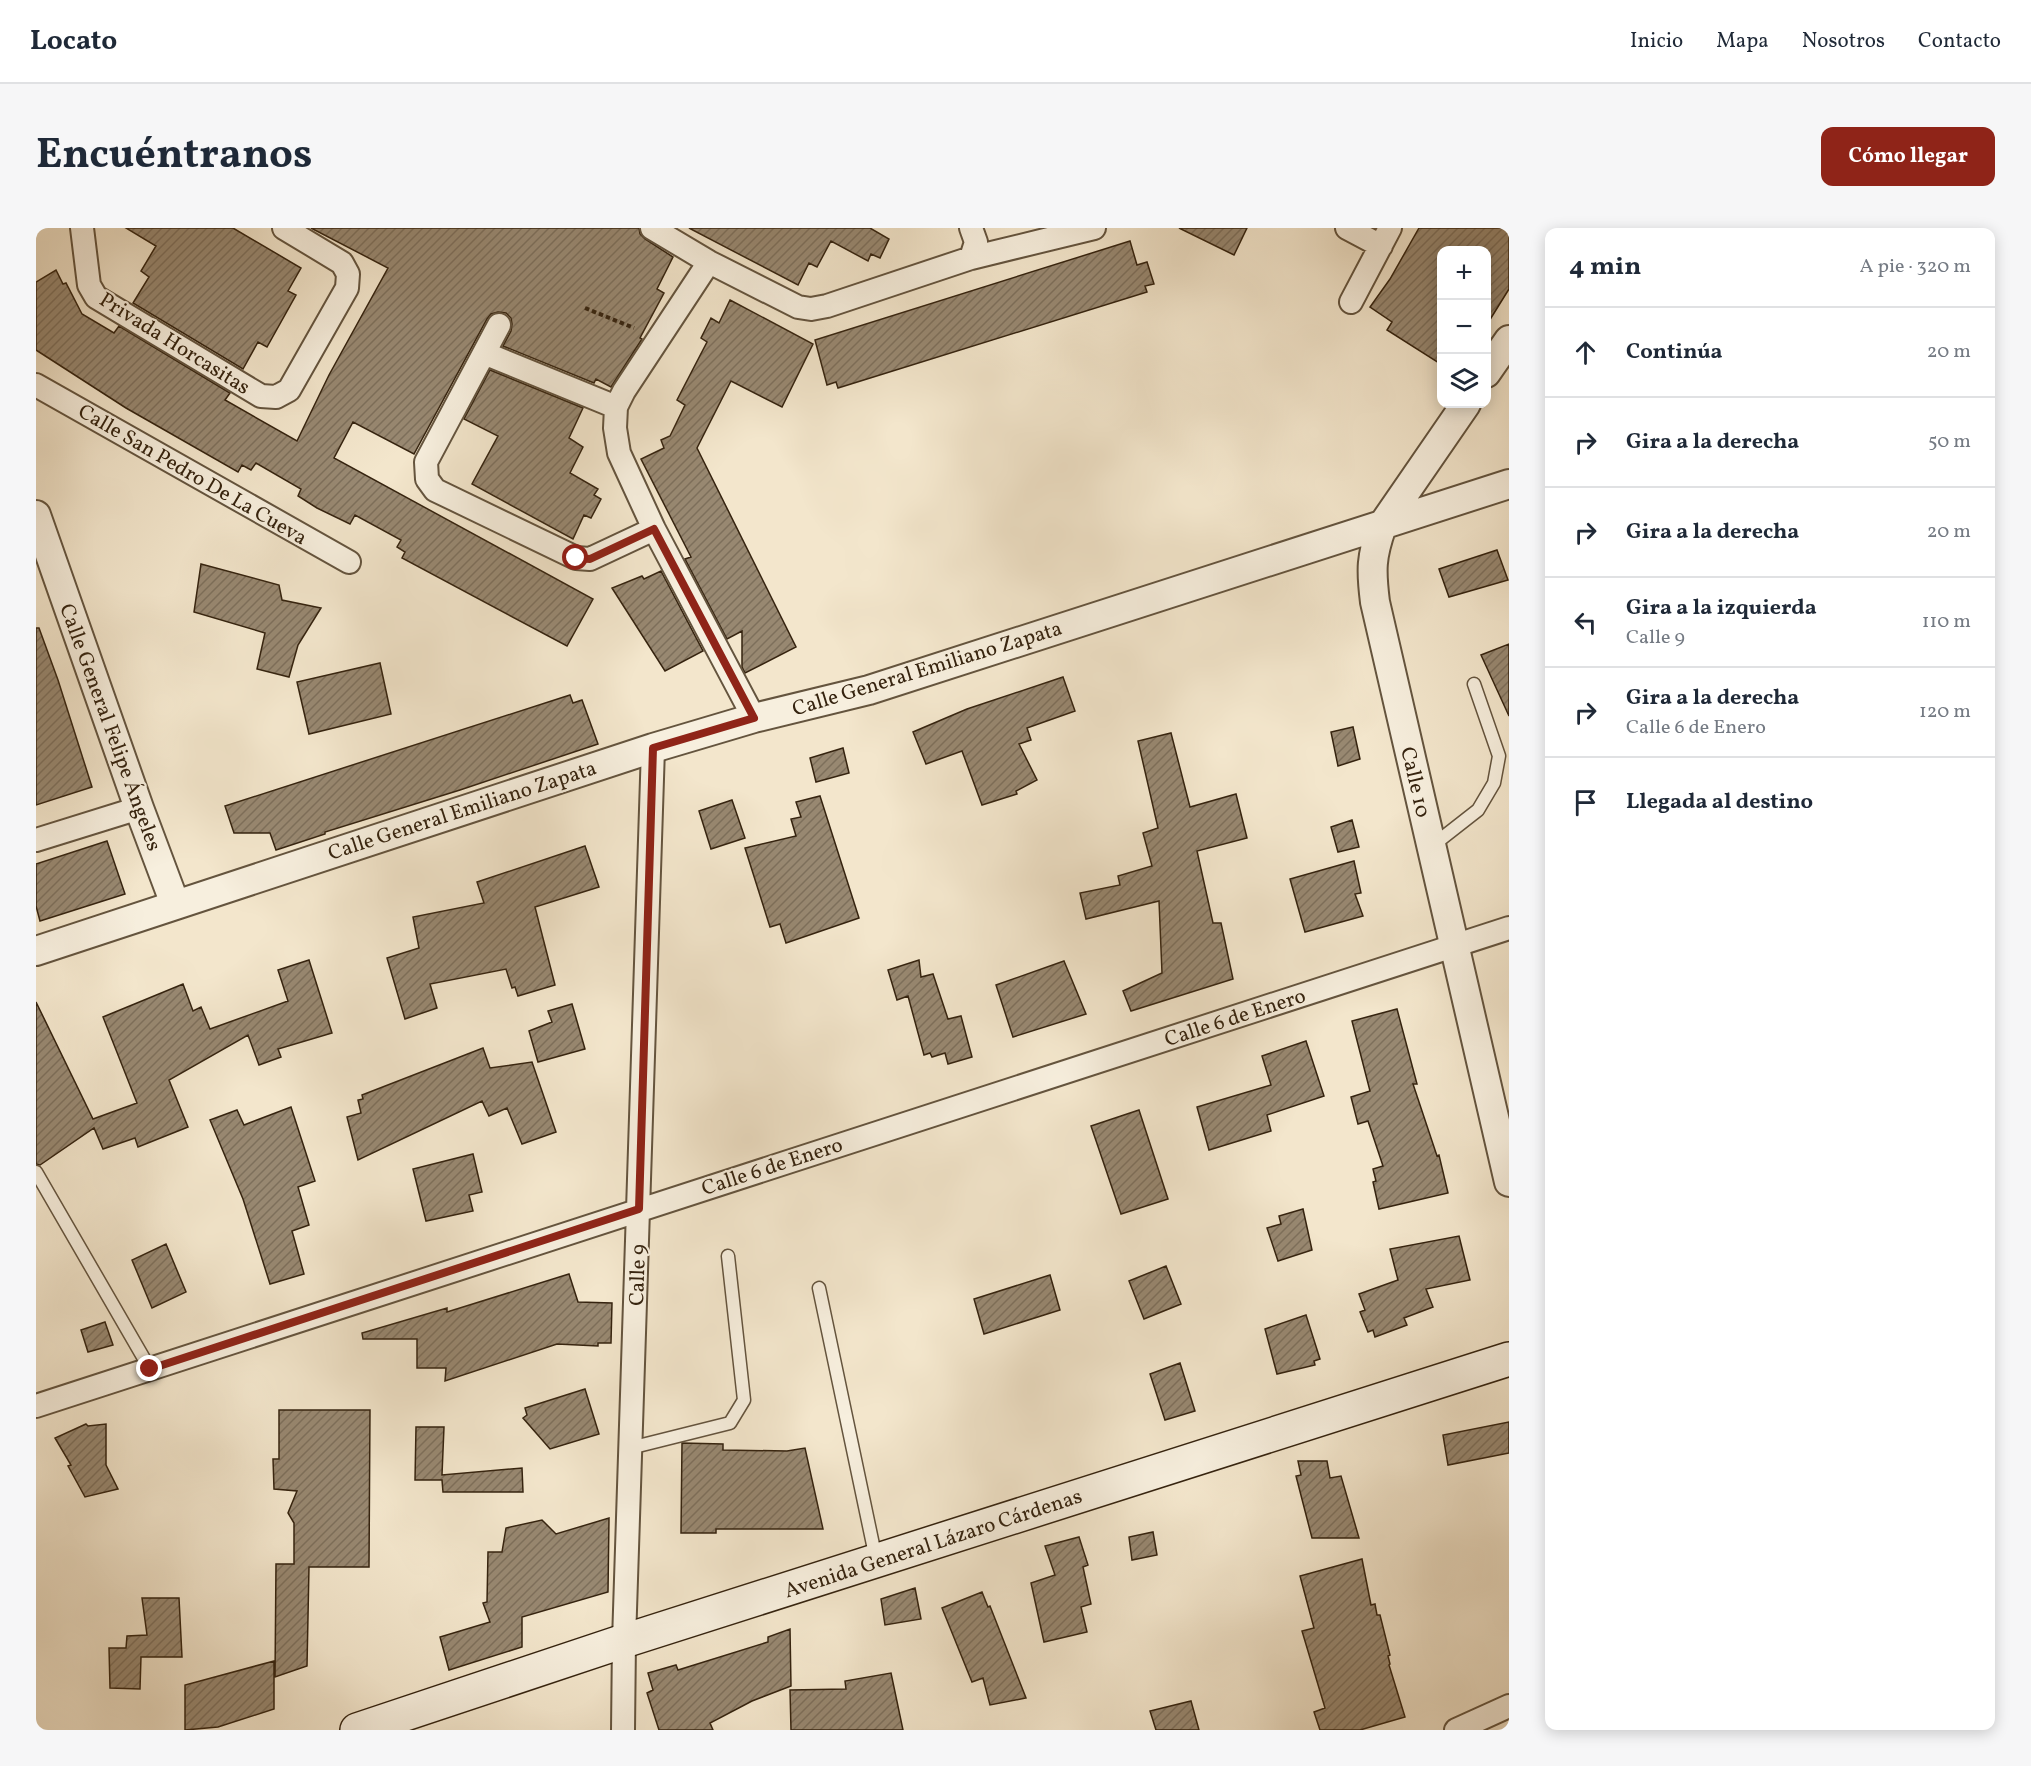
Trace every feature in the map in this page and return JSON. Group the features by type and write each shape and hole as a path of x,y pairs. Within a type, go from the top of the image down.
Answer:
{"main road":[{"name":"Avenida General Lázaro Cárdenas","path":"357,1730 624,1641 1509,1359"}],"street":[{"name":"Privada Horcasitas","path":"82,228 89,285 96,297 261,396 276,397 289,390 347,288 348,274 342,263 285,228"},
{"path":"652,228 709,261 798,307 811,309 971,258 1094,228"},
{"path":"971,228 976,242 971,258"},
{"path":"1347,228 1386,237 1351,302"},
{"path":"709,261 624,391 616,407 615,428 619,453 654,529 754,718"},
{"path":"499,326 426,462 427,478 435,490 576,558 590,559 654,529"},
{"path":"1491,366 1509,340"},
{"path":"484,353 616,407"},
{"name":"Calle San Pedro De La Cueva","path":"36,385 349,562"},
{"name":"Calle 10","path":"1463,408 1382,526 1373,549 1372,573 1375,602 1509,1182"},
{"name":"Calle General Emiliano Zapata","path":"36,951 653,748 754,718 869,690 1509,484"},
{"name":"Calle General Felipe Ángeles","path":"36,515 175,904"},
{"name":"Calle 9","path":"623,1730 653,748"},
{"path":"36,840 139,808"},
{"name":"Calle 6 de Enero","path":"36,1407 639,1209 1509,928"},
{"path":"1455,1730 1509,1706"}],"lane":[{"path":"1431,847 1478,810 1494,783 1499,756 1474,684"},
{"path":"36,1172 150,1369"},
{"path":"630,1448 730,1424 744,1400 729,1256"},
{"path":"819,1288 876,1561"}],"path":[{"path":"585,308 659,338"}],"building":[{"path":"126,228 233,228 301,268 288,291 296,295 267,347 258,342 243,369 133,303 149,277 141,271 156,246"},
{"path":"311,228 639,228 640,234 645,239 673,257 657,289 664,293 640,338 642,339 611,387 596,379 594,383 503,346 512,324 511,318 506,313 498,312 491,314 487,319 414,454 353,422 334,458 593,599 567,646 402,558 405,552 397,547 401,540 355,515 350,524 317,508 298,496 301,489 256,463 251,470 242,465 238,472 126,408 36,350 36,282 56,270 63,284 66,283 82,314 114,333 119,326 230,393 225,400 297,441 329,375 388,268"},
{"path":"689,228 870,228 889,239 880,258 871,254 868,261 831,241 817,267 809,263 798,285"},
{"path":"1179,228 1247,228 1234,255"},
{"path":"1419,228 1509,228 1509,289 1491,318 1491,246 1437,246 1437,362 1387,330 1392,322 1370,307 1390,279"},
{"path":"1130,241 1137,265 1147,262 1154,284 1145,286 1147,292 838,388 836,382 827,385 815,340"},
{"path":"730,300 813,344 782,407 731,381 697,448 796,647 745,673 742,667 742,631 727,639 685,559 691,557 641,459 664,448 661,440 670,436 685,405 677,400 707,342 701,338 711,318 719,323"},
{"path":"490,370 583,408 569,438 583,447 570,473 598,489 594,495 601,499 591,518 584,515 573,539 472,484 498,436 464,419"},
{"path":"1497,550 1508,580 1449,597 1439,569"},
{"path":"201,564 279,585 282,600 321,608 298,645 289,677 257,669 265,633 194,612"},
{"path":"661,571 703,651 665,671 612,588 642,576 644,579"},
{"path":"36,628 39,628 58,680 92,787 36,805"},
{"path":"1509,644 1509,716 1481,655"},
{"path":"380,663 391,714 309,734 297,682"},
{"path":"1063,677 1075,711 1027,728 1031,740 1019,744 1037,780 1016,791 1017,794 982,805 962,751 926,764 913,732 967,709"},
{"path":"570,695 573,703 582,700 598,744 276,850 270,833 234,833 225,806"},
{"path":"1353,727 1360,759 1338,766 1331,732"},
{"path":"1171,733 1190,807 1236,794 1247,838 1197,851 1213,923 1221,923 1233,979 1131,1011 1123,991 1162,973 1159,901 1086,919 1080,893 1120,885 1118,876 1152,866 1143,833 1158,828 1138,741"},
{"path":"843,748 849,773 816,782 810,758"},
{"path":"820,796 859,918 786,943 780,924 770,927 745,848 796,836 791,819 801,817 796,802"},
{"path":"732,800 745,838 711,849 699,811"},
{"path":"1352,820 1359,847 1338,852 1331,827"},
{"path":"107,841 125,894 40,921 36,906 36,864"},
{"path":"585,846 599,887 535,907 555,985 518,996 515,987 512,988 506,969 430,984 437,1008 405,1019 387,958 419,948 413,917 484,903 477,882"},
{"path":"1354,861 1361,893 1355,894 1363,916 1305,932 1290,879"},
{"path":"309,960 332,1033 278,1049 281,1057 259,1065 248,1035 169,1080 188,1127 138,1147 135,1138 103,1149 94,1128 40,1165 36,1164 36,1002 93,1119 137,1103 103,1017 183,984 193,1011 201,1007 210,1029 288,1001 278,970"},
{"path":"919,960 921,977 933,974 948,1019 961,1016 972,1057 948,1064 945,1053 932,1057 930,1053 924,1055 908,996 897,1000 888,970"},
{"path":"1064,961 1086,1014 1013,1037 996,985"},
{"path":"572,1004 585,1049 538,1062 529,1031 552,1022 548,1011"},
{"path":"1397,1009 1417,1084 1413,1084 1437,1156 1439,1155 1448,1193 1379,1209 1373,1182 1376,1181 1373,1169 1383,1166 1368,1121 1358,1124 1351,1097 1370,1091 1352,1021"},
{"path":"1306,1041 1324,1096 1267,1115 1271,1131 1209,1150 1197,1107 1271,1085 1262,1056"},
{"path":"483,1048 490,1068 532,1062 556,1132 522,1144 507,1108 489,1116 482,1101 358,1160 347,1117 361,1113 358,1100 363,1099 362,1095"},
{"path":"291,1107 315,1181 298,1187 309,1225 292,1231 304,1274 270,1284 243,1199 210,1120 237,1110 244,1125"},
{"path":"1139,1110 1168,1199 1121,1214 1091,1126"},
{"path":"473,1154 482,1192 469,1195 473,1211 426,1221 413,1169"},
{"path":"1303,1209 1312,1250 1278,1261 1267,1228 1281,1224 1279,1216"},
{"path":"1459,1236 1470,1280 1426,1289 1433,1307 1404,1318 1407,1325 1375,1337 1373,1330 1368,1332 1360,1312 1365,1310 1359,1294 1398,1280 1390,1249"},
{"path":"166,1244 186,1292 152,1308 132,1260"},
{"path":"1166,1266 1181,1304 1144,1319 1129,1281"},
{"path":"569,1274 578,1302 612,1303 611,1343 598,1343 598,1346 557,1344 445,1381 446,1368 417,1368 417,1339 363,1339 362,1333 447,1308 447,1312"},
{"path":"1050,1275 1060,1310 984,1334 974,1299"},
{"path":"1306,1315 1320,1359 1314,1361 1315,1365 1277,1374 1265,1329"},
{"path":"105,1322 113,1345 88,1352 81,1330"},
{"path":"1180,1363 1195,1411 1165,1420 1150,1374"},
{"path":"585,1389 599,1434 550,1449 523,1418 527,1415 525,1408"},
{"path":"279,1410 370,1410 369,1567 309,1567 307,1666 275,1677 276,1564 294,1564 294,1523 288,1513 297,1491 274,1489 273,1459 279,1459"},
{"path":"1509,1422 1509,1453 1448,1465 1443,1435"},
{"path":"86,1424 88,1426 106,1424 106,1465 118,1489 85,1497 68,1466 71,1465 55,1438"},
{"path":"416,1427 444,1427 442,1475 522,1468 523,1492 443,1492 442,1480 415,1480"},
{"path":"682,1443 723,1444 723,1450 787,1451 805,1448 823,1529 716,1529 716,1533 681,1533"},
{"path":"1298,1461 1327,1461 1330,1478 1341,1476 1359,1538 1312,1538 1296,1476 1301,1475"},
{"path":"609,1518 608,1592 522,1617 522,1647 449,1670 440,1637 490,1622 483,1603 487,1602 488,1552 502,1552 506,1528 542,1520 556,1534"},
{"path":"1153,1532 1157,1555 1132,1560 1129,1537"},
{"path":"1079,1537 1088,1565 1083,1567 1091,1604 1081,1607 1087,1632 1044,1642 1031,1583 1055,1575 1045,1546"},
{"path":"1362,1559 1371,1605 1375,1604 1377,1615 1380,1615 1390,1655 1388,1656 1389,1665 1405,1717 1360,1730 1320,1730 1314,1712 1325,1708 1302,1631 1314,1628 1300,1576"},
{"path":"915,1588 921,1619 885,1625 881,1599"},
{"path":"982,1592 988,1607 990,1606 1026,1698 990,1705 983,1678 972,1682 942,1608"},
{"path":"142,1598 179,1598 182,1657 141,1657 140,1689 110,1688 109,1648 126,1648 127,1636 147,1635"},
{"path":"790,1629 791,1686 752,1701 710,1723 713,1730 659,1730 647,1693 653,1690 648,1673 676,1665 678,1670 768,1642 768,1637"},
{"path":"274,1661 274,1709 218,1727 185,1730 185,1685"},
{"path":"891,1673 903,1730 791,1730 790,1690 846,1689 845,1681"},
{"path":"1191,1701 1199,1730 1156,1730 1150,1711"}],"route":[{"path":"150,1369 639,1209 653,748 754,718 654,529 590,559 576,558"}]}
